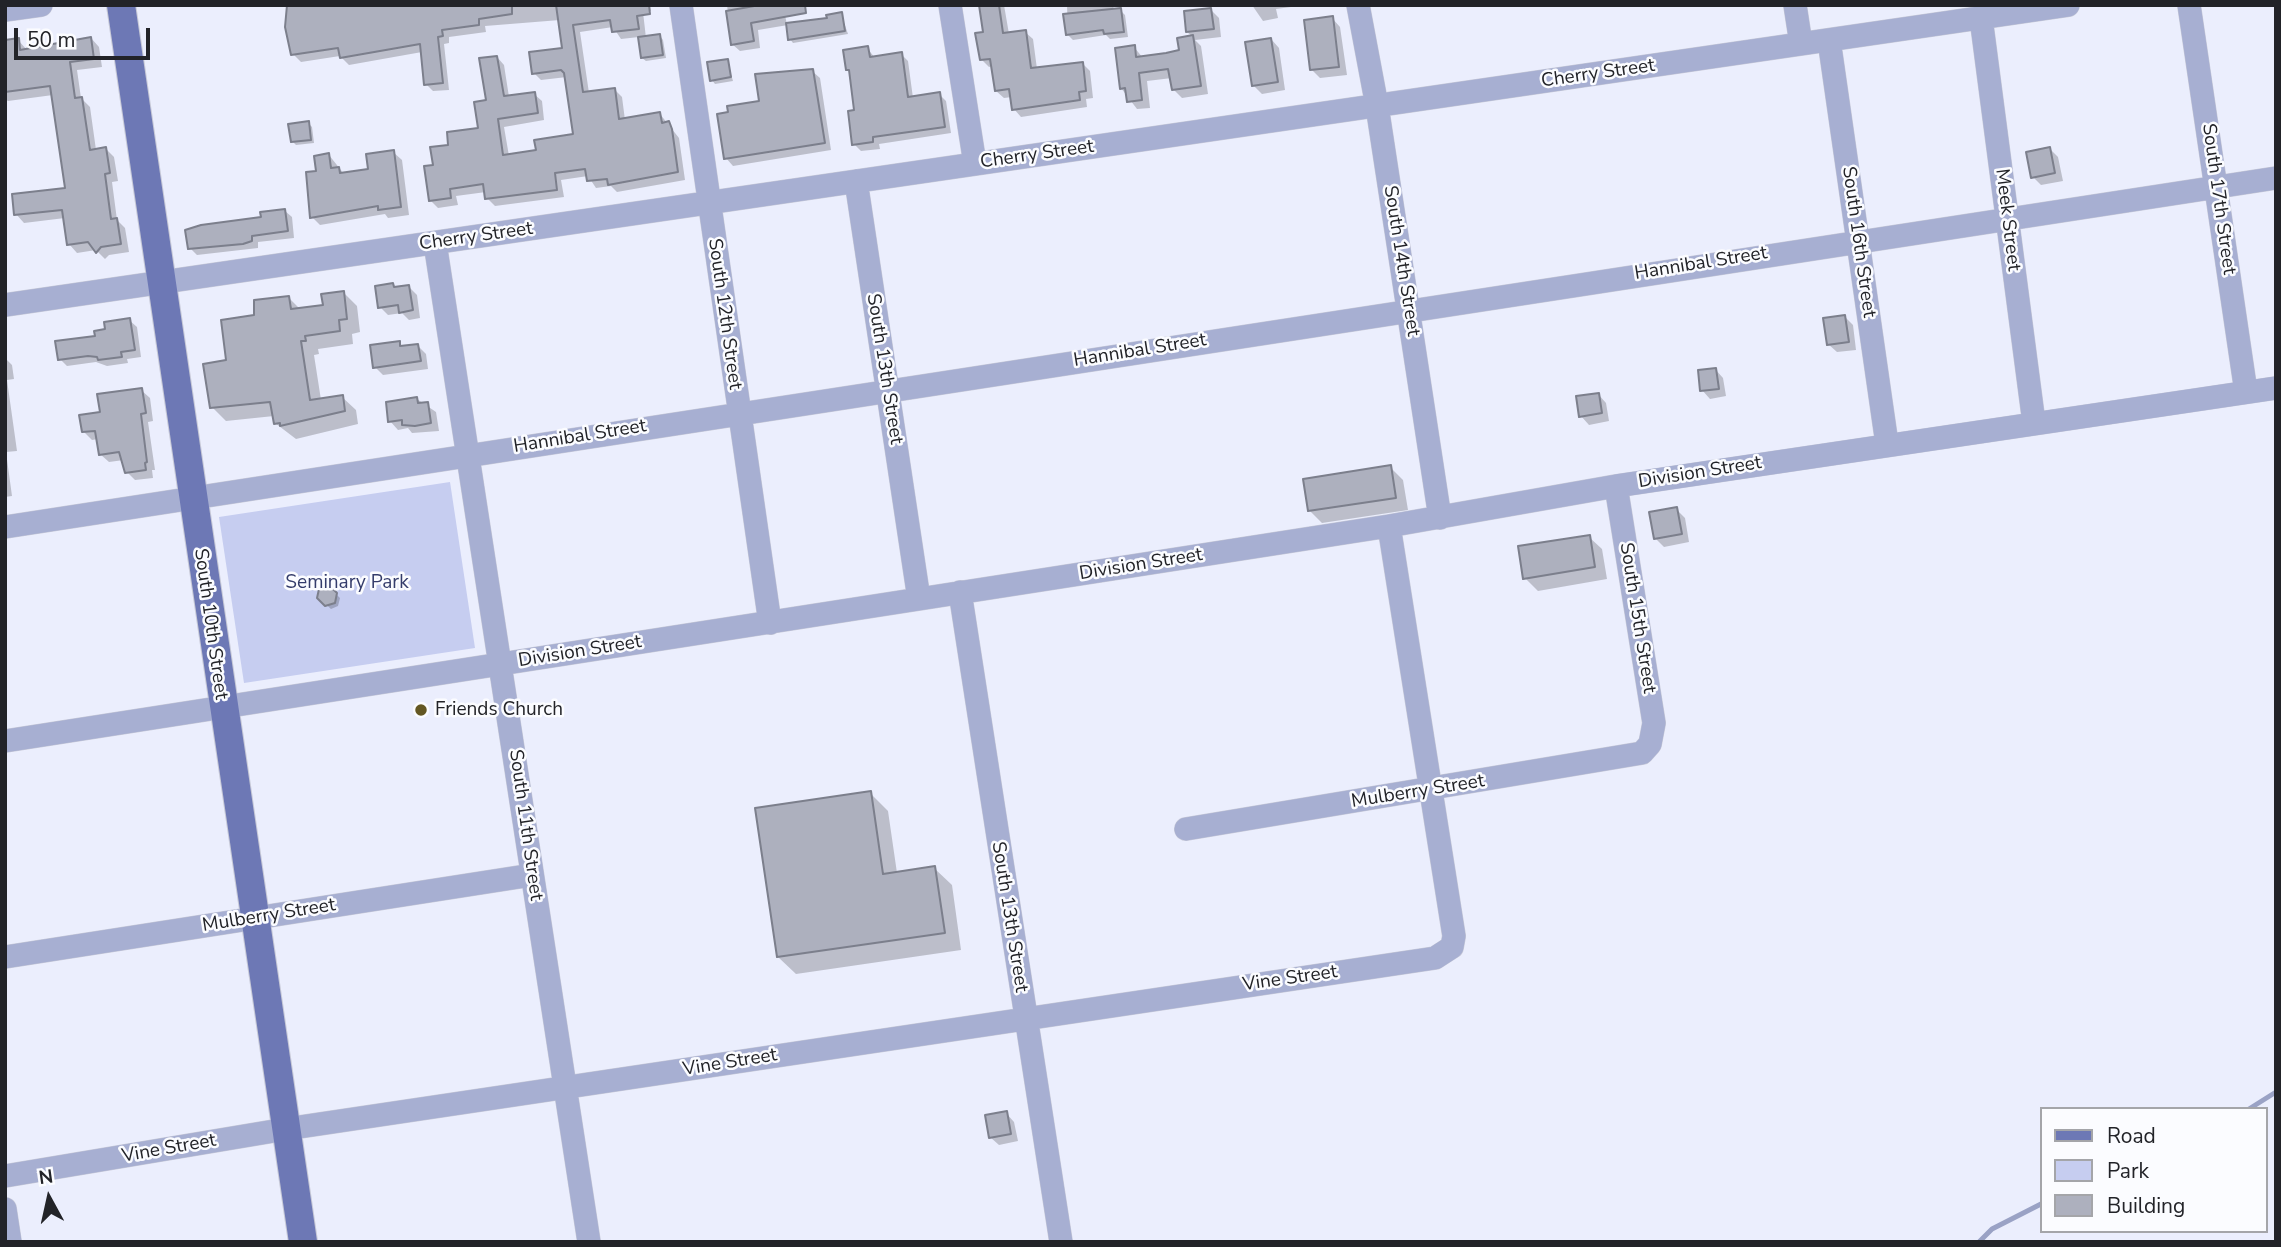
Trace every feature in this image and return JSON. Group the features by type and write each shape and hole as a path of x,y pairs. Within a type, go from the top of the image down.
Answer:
{"main road":[{"name":"South 10th Street","path":"121,5 303,1242"}],"street":[{"path":"5,10 41,5"},
{"name":"South 12th Street","path":"681,5 770,623"},
{"path":"950,5 975,164"},
{"name":"South 14th Street","path":"1358,5 1377,106 1440,518"},
{"path":"1795,5 1801,44"},
{"name":"Cherry Street","path":"5,305 2068,5"},
{"name":"South 17th Street","path":"2189,5 2246,392"},
{"name":"Meek Street","path":"1981,18 2034,423"},
{"name":"South 16th Street","path":"1829,40 1887,444"},
{"name":"Hannibal Street","path":"5,527 1857,240 2276,178"},
{"name":"South 13th Street","path":"856,181 919,599"},
{"name":"South 11th Street","path":"435,243 589,1242"},
{"name":"Division Street","path":"5,741 1440,518 1616,486 2276,388"},
{"name":"South 15th Street","path":"1616,486 1654,723 1654,732 1647,748"},
{"path":"1389,526 1430,790"},
{"name":"South 13th Street","path":"960,592 1024,1018 1061,1242"},
{"name":"Mulberry Street","path":"1186,829 1635,757 1647,748"},
{"name":"Vine Street","path":"5,1176 286,1129 1435,958 1451,947 1454,936 1430,790"},
{"name":"Mulberry Street","path":"5,957 532,875"},
{"path":"5,1209 10,1242"}],"green space":[{"name":"Seminary Park","path":"450,482 475,648 244,683 219,517"}],"building":[{"path":"287,5 512,5 512,14 479,19 479,25 442,30 443,36 438,37 443,83 424,85 420,44 340,58 338,48 291,55 285,27"},
{"path":"556,5 649,5 650,14 637,16 639,29 612,32 610,20 573,25 583,92 615,88 619,119 660,112 662,123 669,121 672,129 678,172 608,185 607,179 587,181 585,169 555,173 557,190 485,199 483,184 450,189 451,198 429,201 424,166 433,165 430,147 448,145 447,132 478,128 474,102 486,100 479,58 497,56 504,96 535,92 538,113 498,119 503,155 536,150 534,140 573,134 564,73 561,70 532,74 529,52 562,48"},
{"path":"760,5 805,5 806,13 751,23 754,41 731,45 726,11"},
{"path":"979,5 999,5 1003,33 1026,30 1031,68 1083,62 1086,91 1079,92 1080,100 1012,110 1009,89 995,91 990,59 980,60 975,33 983,32"},
{"path":"1121,8 1124,32 1104,34 1103,30 1066,35 1063,14"},
{"path":"1211,8 1214,29 1186,32 1184,11"},
{"path":"842,12 845,31 788,40 786,23 827,18 826,15"},
{"path":"1333,16 1339,67 1310,70 1304,20"},
{"path":"660,34 663,55 641,58 638,37"},
{"path":"1193,35 1201,86 1172,90 1168,69 1139,73 1142,100 1127,102 1125,88 1120,89 1115,48 1135,45 1136,57 1166,53 1179,50 1177,38"},
{"path":"91,37 94,59 70,62 75,98 82,97 90,150 106,147 110,173 105,174 111,219 117,218 121,244 101,247 96,253 88,242 67,245 62,210 14,215 12,194 65,188 50,86 5,92 5,40 19,38 20,50"},
{"path":"1271,38 1278,82 1252,86 1245,42"},
{"path":"868,46 870,57 902,52 908,97 940,92 945,127 873,137 873,142 852,145 848,111 854,110 849,70 846,70 843,50"},
{"path":"728,59 731,77 710,81 707,62"},
{"path":"813,69 825,143 724,159 717,114 728,112 727,106 759,101 755,74"},
{"path":"309,121 311,140 291,142 288,124"},
{"path":"2050,147 2055,173 2031,178 2026,152"},
{"path":"394,150 401,207 378,210 378,206 310,218 306,172 316,171 314,156 329,153 331,168 339,167 340,173 368,169 366,154"},
{"path":"285,209 288,231 252,236 252,241 243,244 188,249 185,230 201,225 261,217 260,212"},
{"path":"393,283 394,287 409,285 413,310 399,313 398,305 378,308 375,286"},
{"path":"344,291 347,319 339,320 340,331 305,336 306,341 301,341 310,400 343,395 345,411 280,426 280,423 274,424 270,402 210,408 203,364 226,360 221,320 254,315 254,300 289,296 291,309 323,305 321,294"},
{"path":"1845,315 1849,342 1827,345 1823,318"},
{"path":"130,318 135,350 121,352 122,357 98,360 97,357 88,356 58,360 55,341 95,336 94,331 105,329 104,322"},
{"path":"400,341 400,346 418,344 421,361 373,368 370,345"},
{"path":"1716,368 1719,389 1700,391 1698,370"},
{"path":"142,388 146,413 141,414 146,470 125,473 119,452 99,455 95,431 82,432 79,415 100,412 97,394"},
{"path":"1599,393 1602,413 1579,417 1576,396"},
{"path":"417,397 418,403 428,402 431,423 415,426 402,425 402,420 388,422 386,402"},
{"path":"1391,465 1396,498 1308,511 1303,479"},
{"path":"1677,507 1682,534 1654,539 1649,512"},
{"path":"1590,535 1595,567 1523,579 1518,546"},
{"path":"329,585 337,593 335,603 325,606 317,598 319,589"},
{"path":"871,791 883,874 935,866 945,933 777,957 755,808"},
{"path":"1007,1111 1011,1134 989,1138 985,1115"}],"waterway":[{"path":"2252,1107 2276,1092"},
{"path":"1979,1242 1992,1229 2039,1205"}],"place":[{"name":"Friends Church","path":"421,710"}]}
